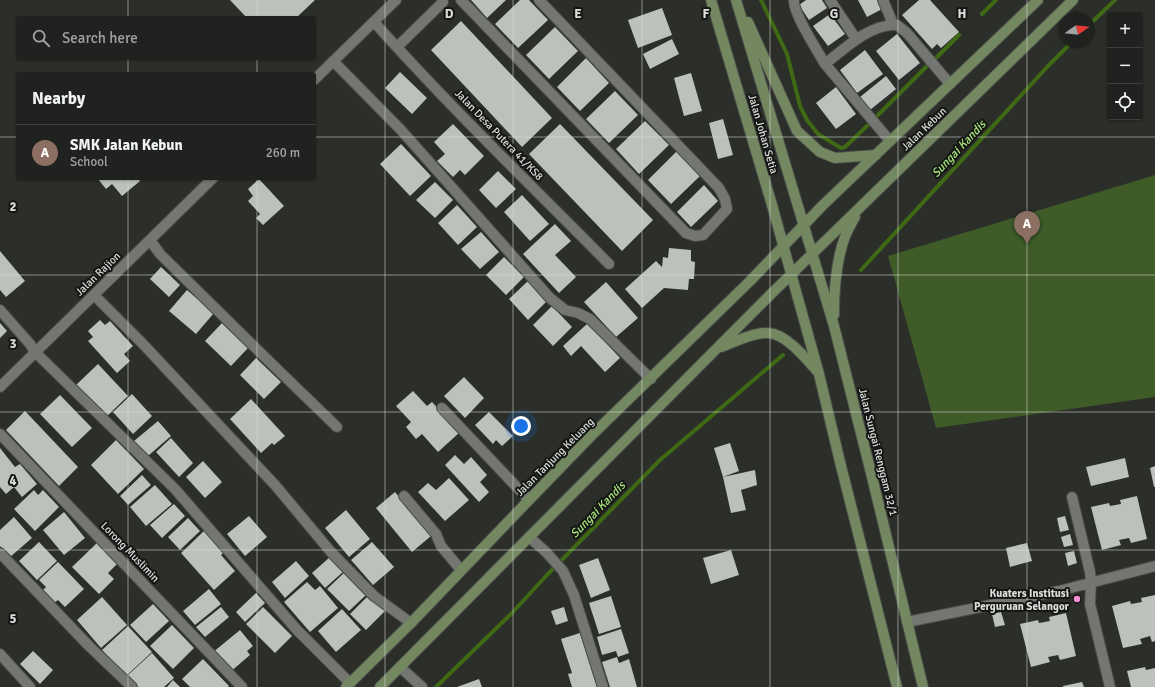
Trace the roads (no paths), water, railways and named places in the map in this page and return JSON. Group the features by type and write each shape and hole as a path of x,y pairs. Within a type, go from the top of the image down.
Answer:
{"main road":[{"name":"Jalan Johan Setia","path":"711,0 791,274"},
{"name":"Jalan Johan Setia","path":"737,0 803,226"},
{"path":"737,0 797,132 820,152 835,158 876,155"},
{"name":"Jalan Kebun","path":"783,246 822,206 1038,0"},
{"name":"Jalan Kebun","path":"791,274 1073,0"},
{"path":"834,326 834,297 838,259 846,234 860,208"},
{"name":"Jalan Sungai Renggam 32/1","path":"803,226 834,326 870,465 923,687"},
{"name":"Jalan Tanjung Keluang","path":"348,685 411,623 591,436 750,282 783,246"},
{"path":"380,687 791,274 819,374 897,687"},
{"path":"718,348 753,335 769,333 786,339 819,374"}],"street":[{"path":"316,78 396,0"},
{"path":"461,0 686,233 695,236 703,235 727,209 725,199 719,188 540,0"},
{"path":"794,0 793,3 797,13 825,64 890,141"},
{"path":"830,0 856,39"},
{"path":"883,0 893,24"},
{"path":"397,47 443,2"},
{"name":"Jalan Desa Putera 41/KS8","path":"374,22 484,138 609,264"},
{"path":"825,64 856,39 882,26 893,24 907,32 950,84"},
{"path":"333,61 401,130 550,298 565,310 578,313 590,319 650,379"},
{"name":"Jalan Rajion","path":"0,388 33,348 94,295 211,180"},
{"path":"150,240 160,254 337,427"},
{"path":"94,295 142,343 275,484 331,552 374,596 411,623"},
{"path":"0,310 33,348 175,489 297,630 348,685"},
{"path":"442,408 529,500"},
{"name":"Lorong Muslimin","path":"0,434 242,687"},
{"path":"404,496 436,534 441,546 461,570"},
{"path":"1072,497 1090,572 1090,604 1110,687"},
{"path":"530,537 563,571 574,595 603,687"},
{"path":"0,553 85,641 132,687"},
{"path":"907,622 1059,591 1155,566"},
{"path":"0,654 30,687"},
{"path":"400,668 422,687"}],"waterway":[{"path":"761,0 787,54 800,106 807,120 818,134 841,148 845,147 868,125"},
{"path":"982,14 996,0"},
{"name":"Sungai Kandis","path":"1095,19 1115,0"},
{"path":"936,58 959,35"},
{"name":"Sungai Kandis","path":"861,270 1066,48"},
{"path":"876,117 928,65"},
{"name":"Sungai Kandis","path":"436,687 511,614 546,576 660,460 783,355"}],"place":[{"name":"SMK Jalan Kebun","path":"1027,244"},
{"name":"Kuaters Institusi Perguruan Selangor","path":"1077,599"}]}
